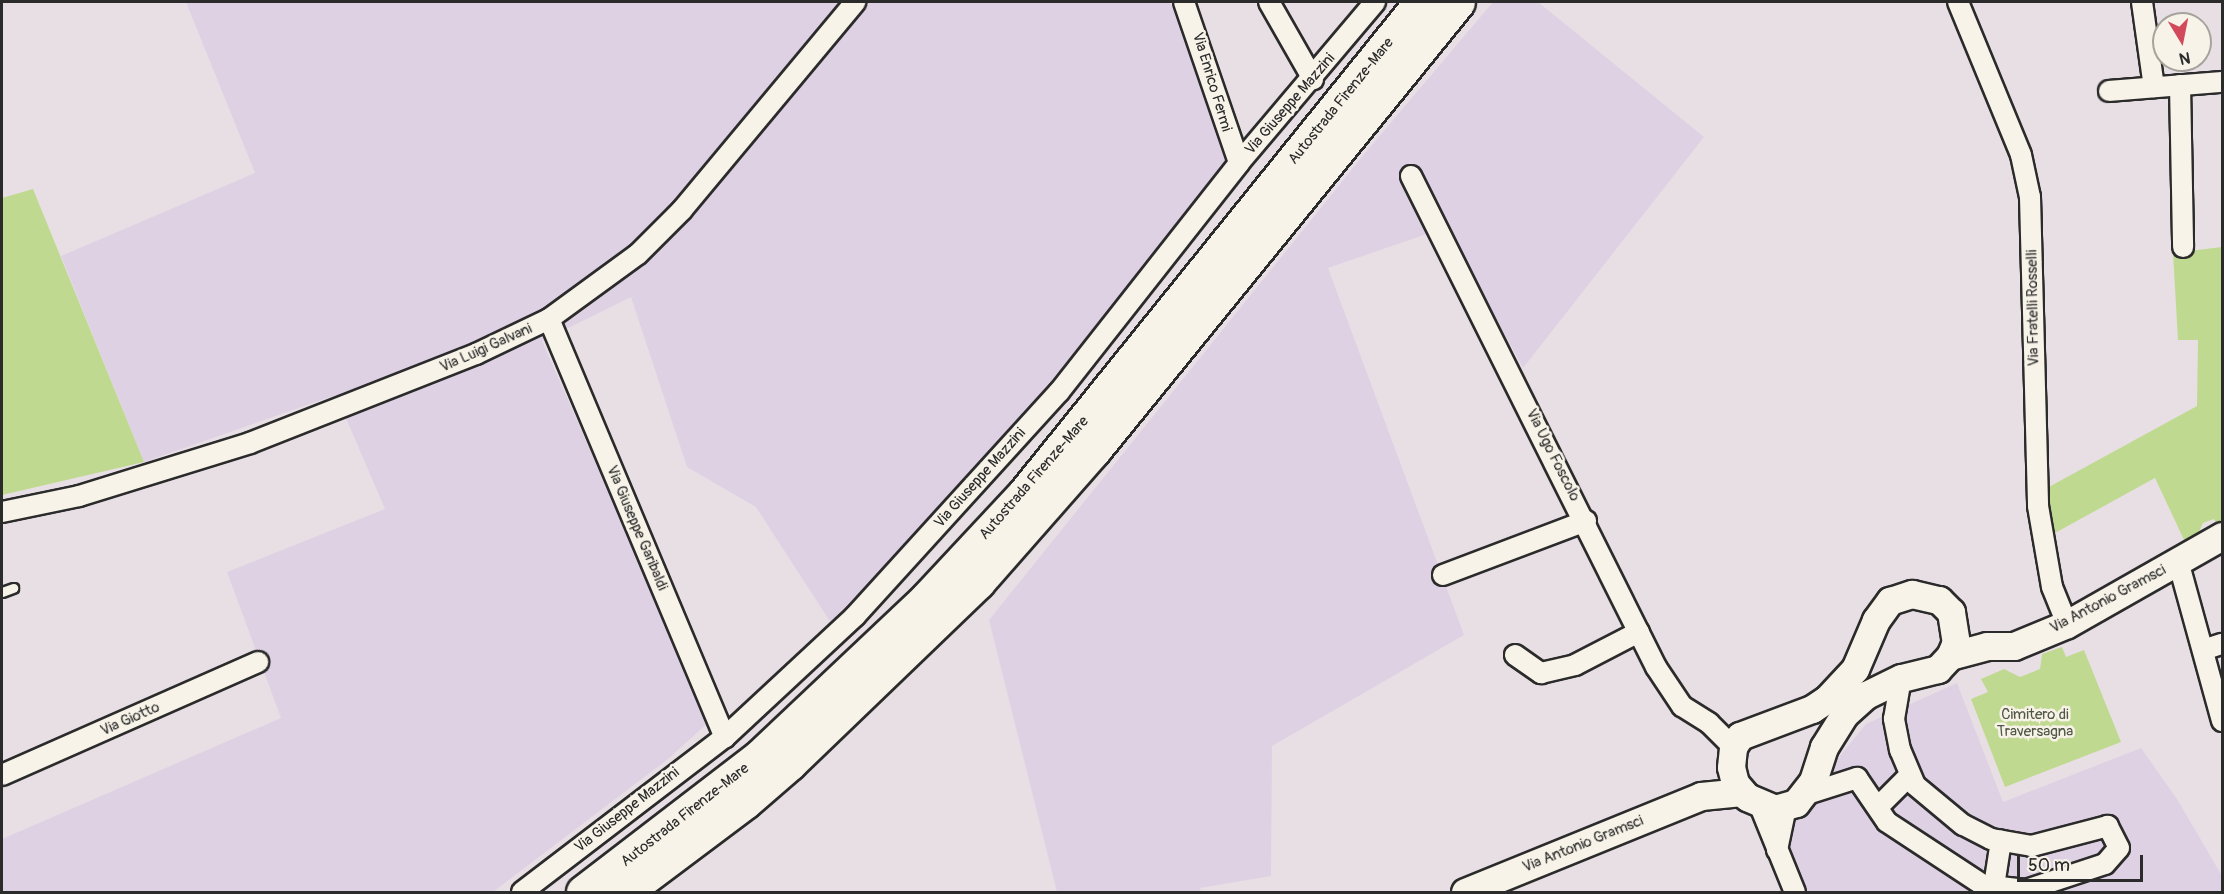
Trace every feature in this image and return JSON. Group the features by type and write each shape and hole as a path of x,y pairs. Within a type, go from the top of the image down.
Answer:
{"highway":[{"name":"Autostrada Firenze-Mare","path":"584,892 760,756 927,598 1024,494 1421,2"},
{"name":"Autostrada Firenze-Mare","path":"625,892 746,802 790,763 894,666 1027,530 1458,2"}],"street":[{"name":"Via Luigi Galvani","path":"2,512 79,496 250,443 476,354 549,319 638,254 682,210 855,2"},
{"name":"Via Enrico Fermi","path":"1184,2 1239,163"},
{"path":"1269,2 1313,79"},
{"name":"Via Giuseppe Mazzini","path":"522,892 724,737 855,616 1059,392 1239,163 1313,79 1375,2"},
{"name":"Via Fratelli Rosselli","path":"1958,2 2021,155 2030,197 2038,506 2052,587 2067,624"},
{"path":"2142,2 2154,87"},
{"path":"2109,91 2223,82"},
{"path":"2180,85 2183,247"},
{"name":"Via Ugo Foscolo","path":"1411,176 1640,632 1682,706 1709,723 1739,748"},
{"name":"Via Giuseppe Garibaldi","path":"549,319 724,737"},
{"path":"1443,575 1586,521"},
{"name":"Via Antonio Gramsci","path":"1469,892 1701,796 1773,800 1824,747 1844,715 1866,695 1901,678 1938,669 1950,657 1987,646 2014,646 2067,624 2223,536"},
{"path":"2178,561 2223,721"},
{"path":"1796,892 1777,850 1773,800 1739,748 1827,699 1855,669 1875,620 1890,601 1912,594 1939,600 1951,612 1956,627 1956,642 1950,657"},
{"path":"1956,627 1987,646"},
{"path":"1515,655 1541,673 1575,665 1640,632"},
{"path":"2203,650 2223,644"},
{"name":"Via Giotto","path":"2,775 258,662"},
{"path":"1773,800 1857,778 1887,822 1983,885 2026,890 2105,864 2119,848 2108,826 2032,846 2001,841 1963,825 1915,785 1910,775 1894,719 1901,678"},
{"name":"Via Antonio Gramsci","path":"1701,796 1739,748"},
{"path":"1878,807 1910,775"},
{"path":"1994,886 2001,841"}],"lane":[{"path":"2,592 13,588"}],"shaded area":[{"path":"186,2 1168,2 1176,8 1228,167 940,515 833,626 756,507 687,467 631,297 542,341 710,721 668,759 493,892 2,892 2,839 281,718 227,572 385,509 336,395 144,462 61,256 255,173"},
{"path":"1493,2 1538,2 1704,137 1523,368 1447,227 1328,268 1464,635 1272,746 1271,876 1200,888 1201,892 1057,892 989,620 1361,158"},
{"path":"1957,683 2003,802 2141,748 2177,799 2222,876 2222,892 1807,892 1782,827 1866,724"}],"green space":[{"path":"33,189 144,462 2,495 2,198"},
{"path":"2222,247 2222,525 2218,527 2214,519 2203,523 2197,536 2185,542 2155,478 2055,533 2047,488 2197,406 2198,340 2178,340 2173,253"},
{"name":"Cimitero di Traversagna","path":"2062,647 2066,657 2084,650 2121,742 2005,787 1971,699 1988,692 1981,679 2004,669 2020,677 2040,669 2042,654"}]}
